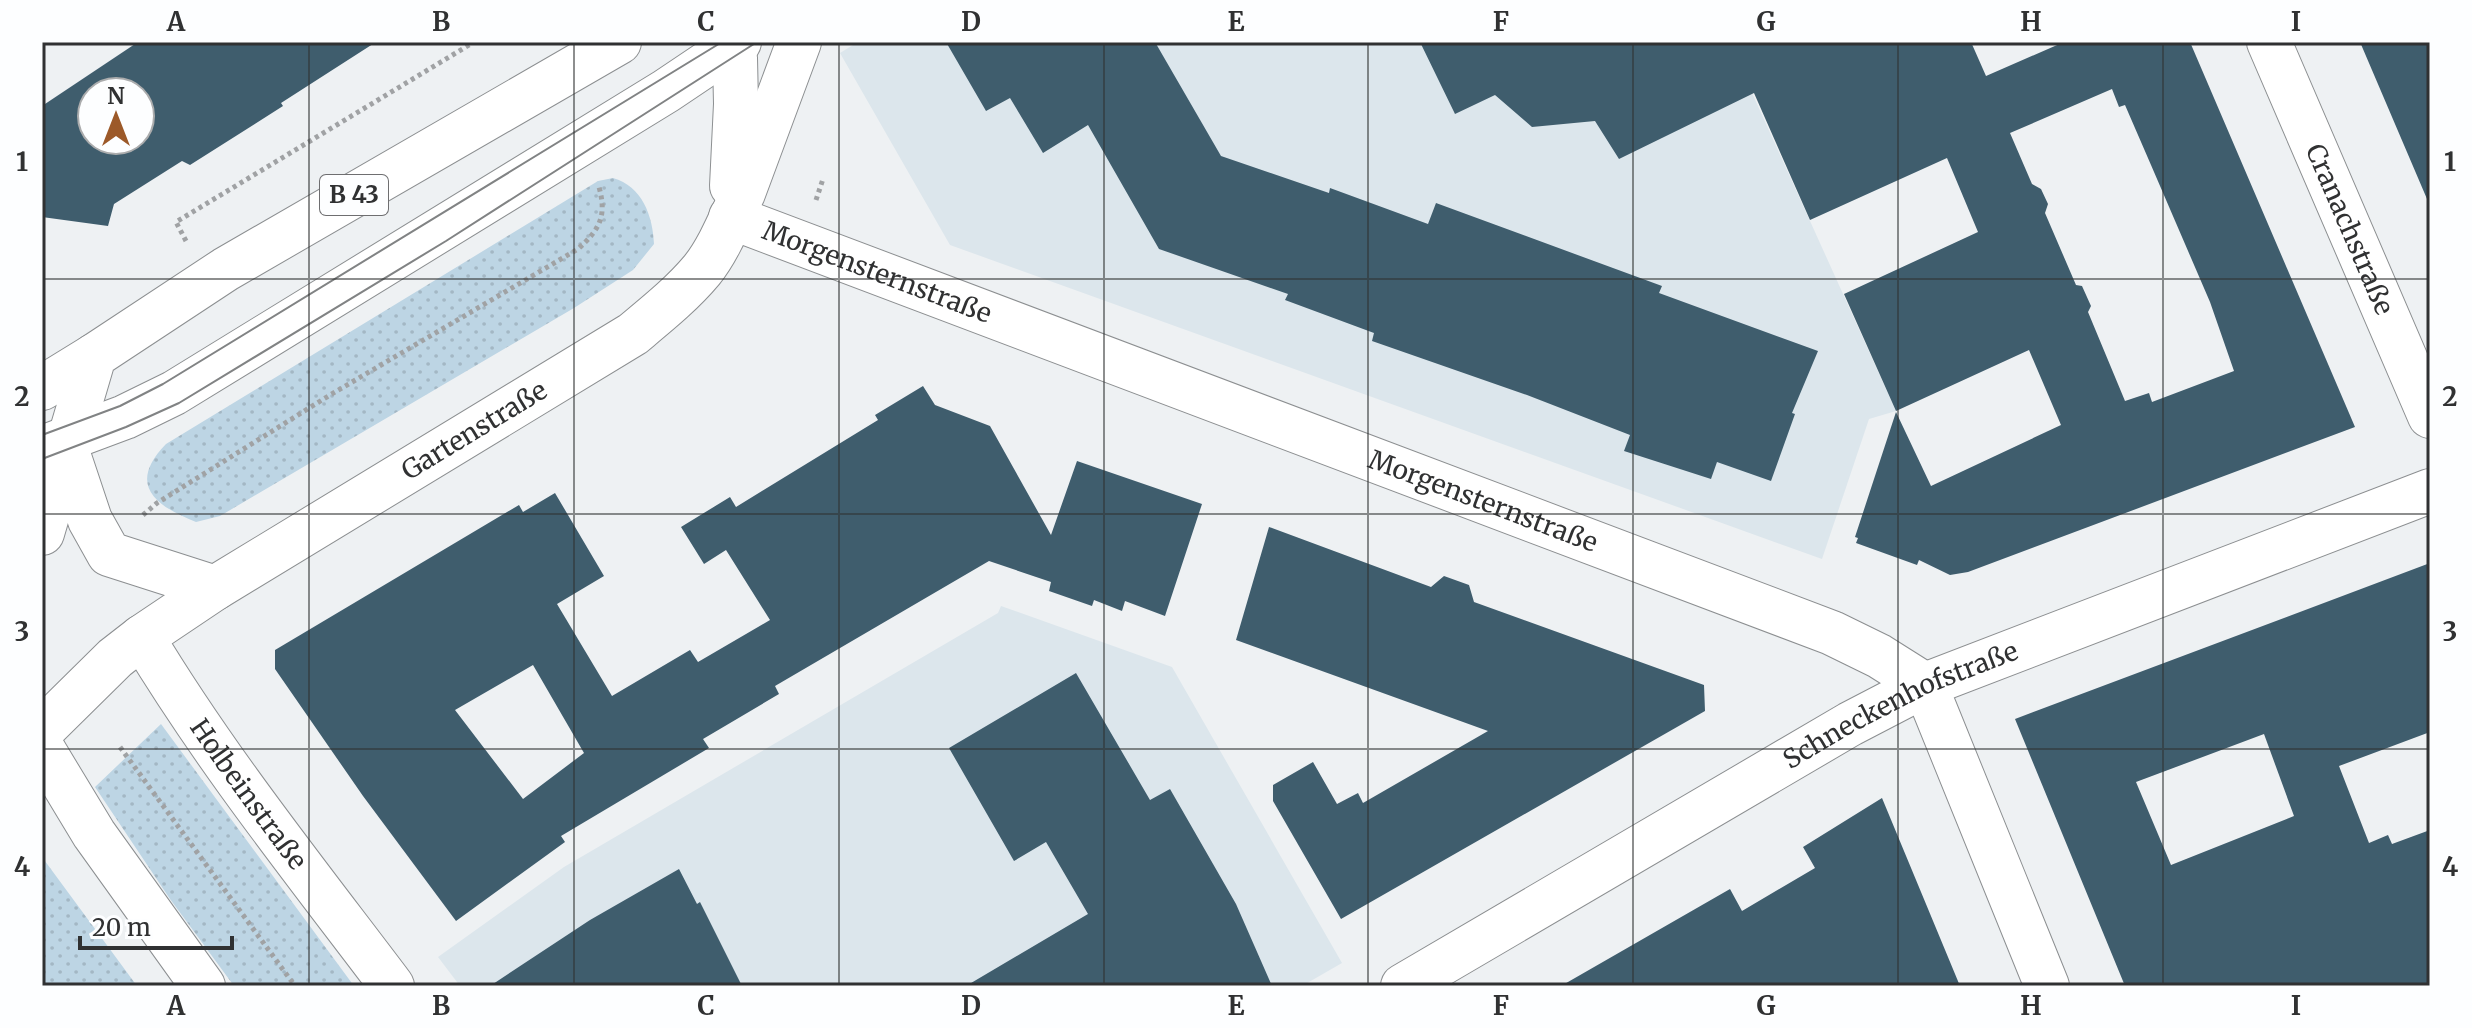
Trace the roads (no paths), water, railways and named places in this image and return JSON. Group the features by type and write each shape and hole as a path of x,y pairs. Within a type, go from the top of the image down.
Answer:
{"street":[{"name":"B 43","path":"94,356 226,269 619,42"},
{"name":"Gartenstraße","path":"42,730 115,658 142,637 215,588 633,334 673,300 704,269 743,193 799,42"},
{"name":"Cranachstraße","path":"2269,42 2430,416"},
{"path":"63,440 125,417 174,393 653,99 729,44 735,58 736,104 731,217"},
{"name":"Morgensternstraße","path":"731,217 1832,633 1879,656 1925,685"},
{"path":"42,388 94,356"},
{"path":"42,533 63,440 94,356"},
{"path":"63,440 90,520 109,554 215,588"},
{"name":"Schneckenhofstraße","path":"1403,986 1850,724 1925,685 2430,491"},
{"name":"Holbeinstraße","path":"142,637 177,695 239,784 392,986"},
{"path":"1925,685 2047,986"},
{"path":"42,748 94,834 203,986"}],"tram line":[{"path":"42,435 120,406 163,384 722,42"},
{"path":"42,459 179,403 446,241 757,42"}]}
